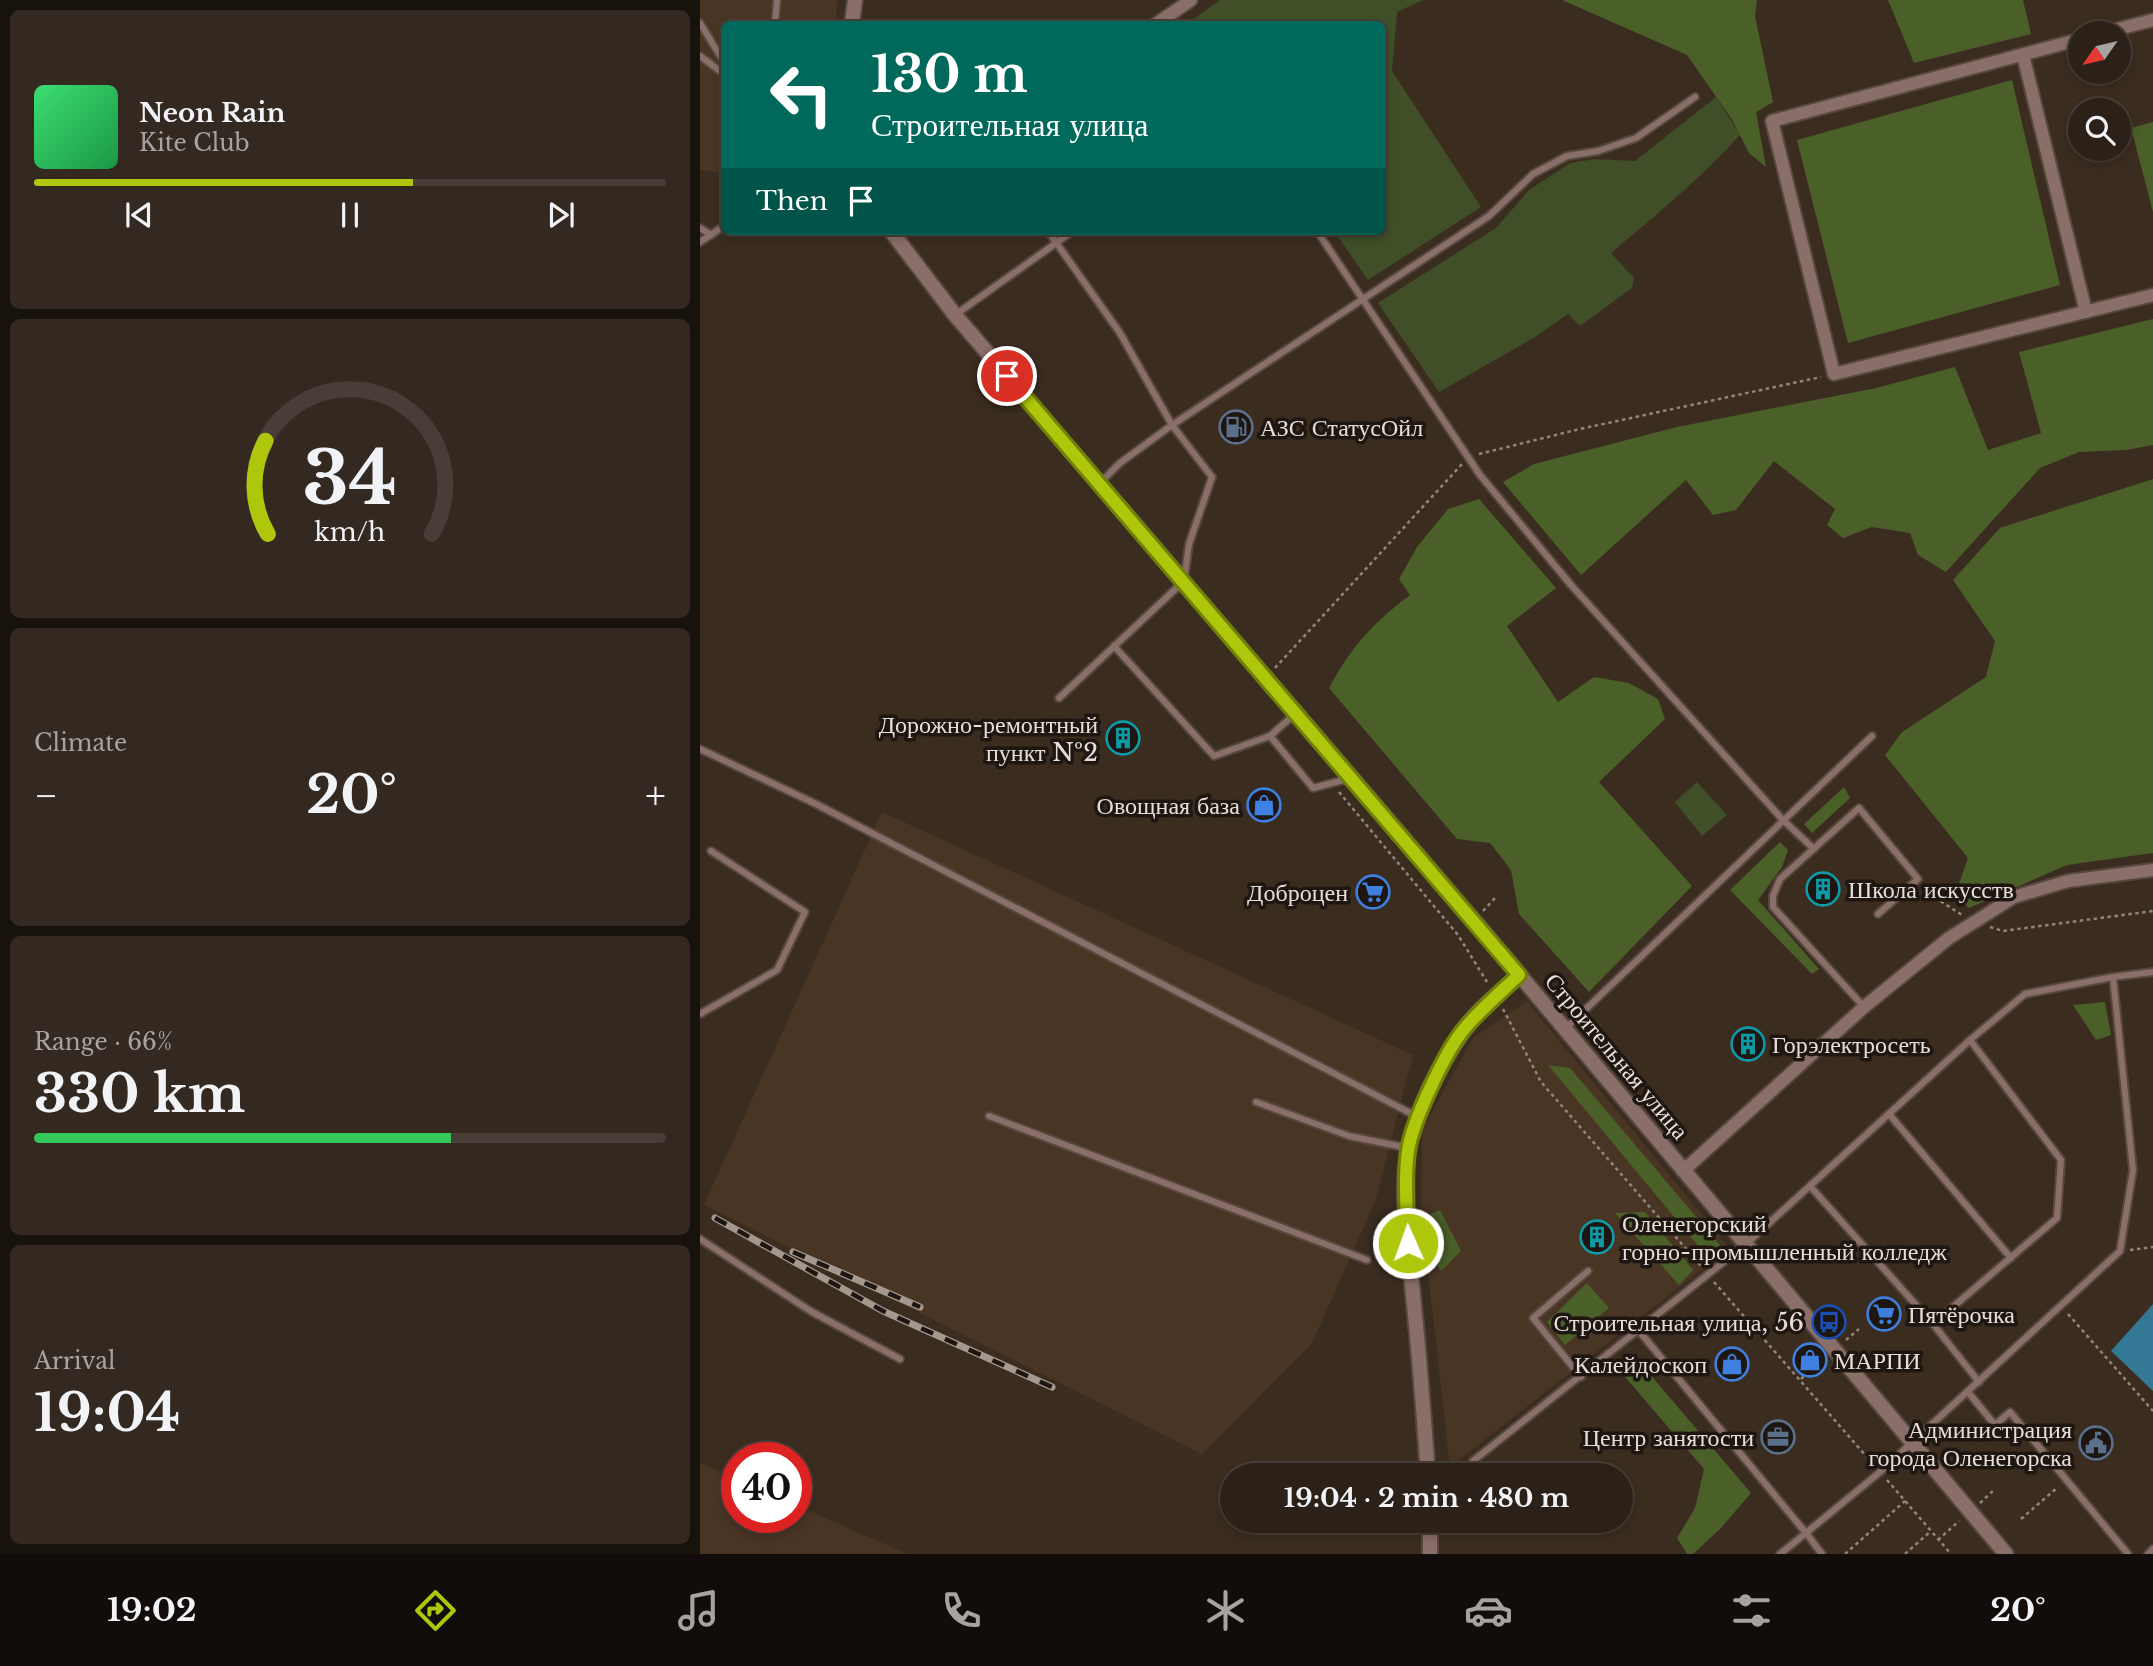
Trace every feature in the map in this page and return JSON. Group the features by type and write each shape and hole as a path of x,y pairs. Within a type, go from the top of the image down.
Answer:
{"street":[{"path":"852,21 855,0"},
{"path":"1165,21 1191,0"},
{"path":"2132,26 2153,20"},
{"path":"2068,43 1772,121 1834,374 2153,295"},
{"path":"2023,55 2086,312"},
{"name":"Строительная улица","path":"895,235 955,315 1297,712 2006,1554"},
{"path":"1683,1171 1864,1007 1949,938 2014,897 2068,881 2153,870"},
{"path":"1427,1463 1408,1243 1408,1148 1418,1117 1437,1076 1464,1029 1519,975"},
{"path":"1430,1533 1430,1554"}],"lane":[{"path":"775,21 777,0"},
{"path":"700,23 721,57"},
{"path":"700,56 721,72"},
{"path":"1100,482 1120,463 1172,425 1489,216 1533,174 1567,156 1598,151 1636,138 1695,97"},
{"path":"700,228 711,235"},
{"path":"700,242 721,228"},
{"path":"1051,235 1120,333 1172,425 1212,477 1189,544 1184,581 1059,698"},
{"path":"955,315 1067,235"},
{"path":"1320,235 1480,475 1571,584 1783,820 1814,849"},
{"path":"1114,646 1214,757 1270,736 1297,712"},
{"path":"1270,736 1313,788 1351,778"},
{"path":"1564,1030 1872,736"},
{"path":"700,749 816,804 1418,1117"},
{"path":"1864,1007 1773,907 1773,896 1780,879 1859,808 1918,879 1878,914"},
{"path":"700,1014 777,970 805,912 711,851"},
{"path":"1473,1461 1745,1245 1970,1040 2025,994 2153,972"},
{"path":"1780,1554 1880,1472 2120,1251 2133,1170 2113,977"},
{"path":"1933,1324 2057,1218 2061,1160 1970,1040"},
{"path":"1256,1102 1349,1136 1408,1148"},
{"path":"1889,1114 2011,1258"},
{"path":"989,1116 1367,1260"},
{"path":"1810,1186 1933,1324 1979,1382"},
{"path":"700,1239 812,1312 900,1359"},
{"path":"1581,1377 1533,1318 1588,1271"},
{"path":"1639,1331 1822,1554"},
{"path":"1968,1392 1995,1425 2010,1412 2128,1554"},
{"path":"2148,1554 2153,1549"}],"path":[{"path":"1267,677 1468,457 1580,429 1834,374"},
{"path":"1331,783 1458,934 1496,997 1541,1082 1951,1554"},
{"path":"1913,884 1974,922 2003,931 2153,911"},
{"path":"2120,1251 2153,1247"},
{"path":"2061,1306 2153,1411"},
{"path":"2021,1519 2066,1479"},
{"path":"1845,1554 1905,1502"},
{"path":"1905,1554 1931,1531"}],"shaded area":[{"path":"700,0 837,0 836,21 721,21 721,173 700,170"},
{"path":"882,812 1413,1055 1376,1199 1312,1343 1202,1454 704,1205"},
{"path":"1527,1001 1729,1248 1455,1463 1450,1463 1421,1211 1422,1130 1473,1038"},
{"path":"700,1463 721,1472 721,1533 812,1533 812,1512 907,1554 700,1554"}],"green space":[{"path":"1220,0 1423,0 1397,12 1392,71 1481,207 1368,280 1337,235 1386,235 1386,21 1191,21"},
{"path":"1562,0 1757,0 1755,16 1773,102 1756,112 1766,167 1749,153 1731,118 1687,55"},
{"path":"1888,0 2023,0 2031,34 1914,63"},
{"path":"2012,80 2060,285 1848,343 1797,140"},
{"path":"1716,97 1740,135 1694,181 1611,253 1634,278 1632,288 1580,326 1568,314 1535,337 1439,392 1378,303 1496,228 1529,190 1570,163 1595,159 1635,161"},
{"path":"2153,122 2153,212 2131,128"},
{"path":"2153,319 2153,445 2126,450 2079,452 2040,468 1946,572 1918,555 1910,533 1872,527 1843,538 1827,525 1835,509 1774,461 1736,510 1713,515 1686,480 1581,575 1503,482 1534,464 1677,427 1876,388 1955,367 1988,450 2041,433 2019,352"},
{"path":"2153,479 2153,853 2067,865 1969,908 1955,895 1968,858 1885,755 1902,732 1986,677 1995,641 1953,580 2000,528"},
{"path":"1479,499 1556,588 1507,626 1558,702 1594,677 1629,683 1658,699 1665,719 1599,782 1692,886 1589,992 1519,914 1511,870 1490,843 1457,839 1329,688 1345,660 1364,637 1410,595 1399,579 1417,547 1448,509"},
{"path":"1697,782 1727,815 1702,836 1675,802"},
{"path":"1844,787 1850,798 1812,833 1804,824"},
{"path":"1780,842 1788,850 1782,867 1758,900 1819,969 1812,974 1730,890"},
{"path":"2105,1002 2111,1035 2096,1040 2073,1005"},
{"path":"1548,1065 1570,1068 1720,1245 1709,1259"},
{"path":"1440,1210 1461,1251 1441,1271 1430,1256 1425,1216"},
{"path":"1645,1212 1693,1270 1679,1285 1615,1213"},
{"path":"1587,1283 1609,1308 1565,1345 1547,1322"},
{"path":"1637,1359 1751,1493 1721,1528 1693,1554 1687,1554 1677,1538 1695,1508 1704,1469 1620,1371"}],"water":[{"path":"2153,1304 2153,1391 2111,1351"}],"railway":[{"path":"715,1218 883,1311 1052,1387"},
{"path":"793,1252 920,1307"}],"place":[{"name":"АЗС СтатусОйл","path":"1236,427"},
{"name":"Дорожно-ремонтный пункт №2","path":"1123,738"},
{"name":"Овощная база","path":"1264,805"},
{"name":"Школа искусств","path":"1823,889"},
{"name":"Доброцен","path":"1373,892"},
{"name":"Горэлектросеть","path":"1748,1044"},
{"name":"Оленегорский горно-промышленный колледж","path":"1597,1237"},
{"name":"Пятёрочка","path":"1884,1314"},
{"name":"Строительная улица, 56","path":"1829,1322"},
{"name":"МАРПИ","path":"1810,1360"},
{"name":"Калейдоскоп","path":"1732,1364"},
{"name":"Центр занятости","path":"1778,1437"},
{"name":"Администрация города Оленегорска","path":"2096,1443"}],"route":[{"path":"1007,376 1297,712 1317,739 1519,975 1464,1029 1437,1076 1418,1117 1408,1148 1408,1243"}]}
